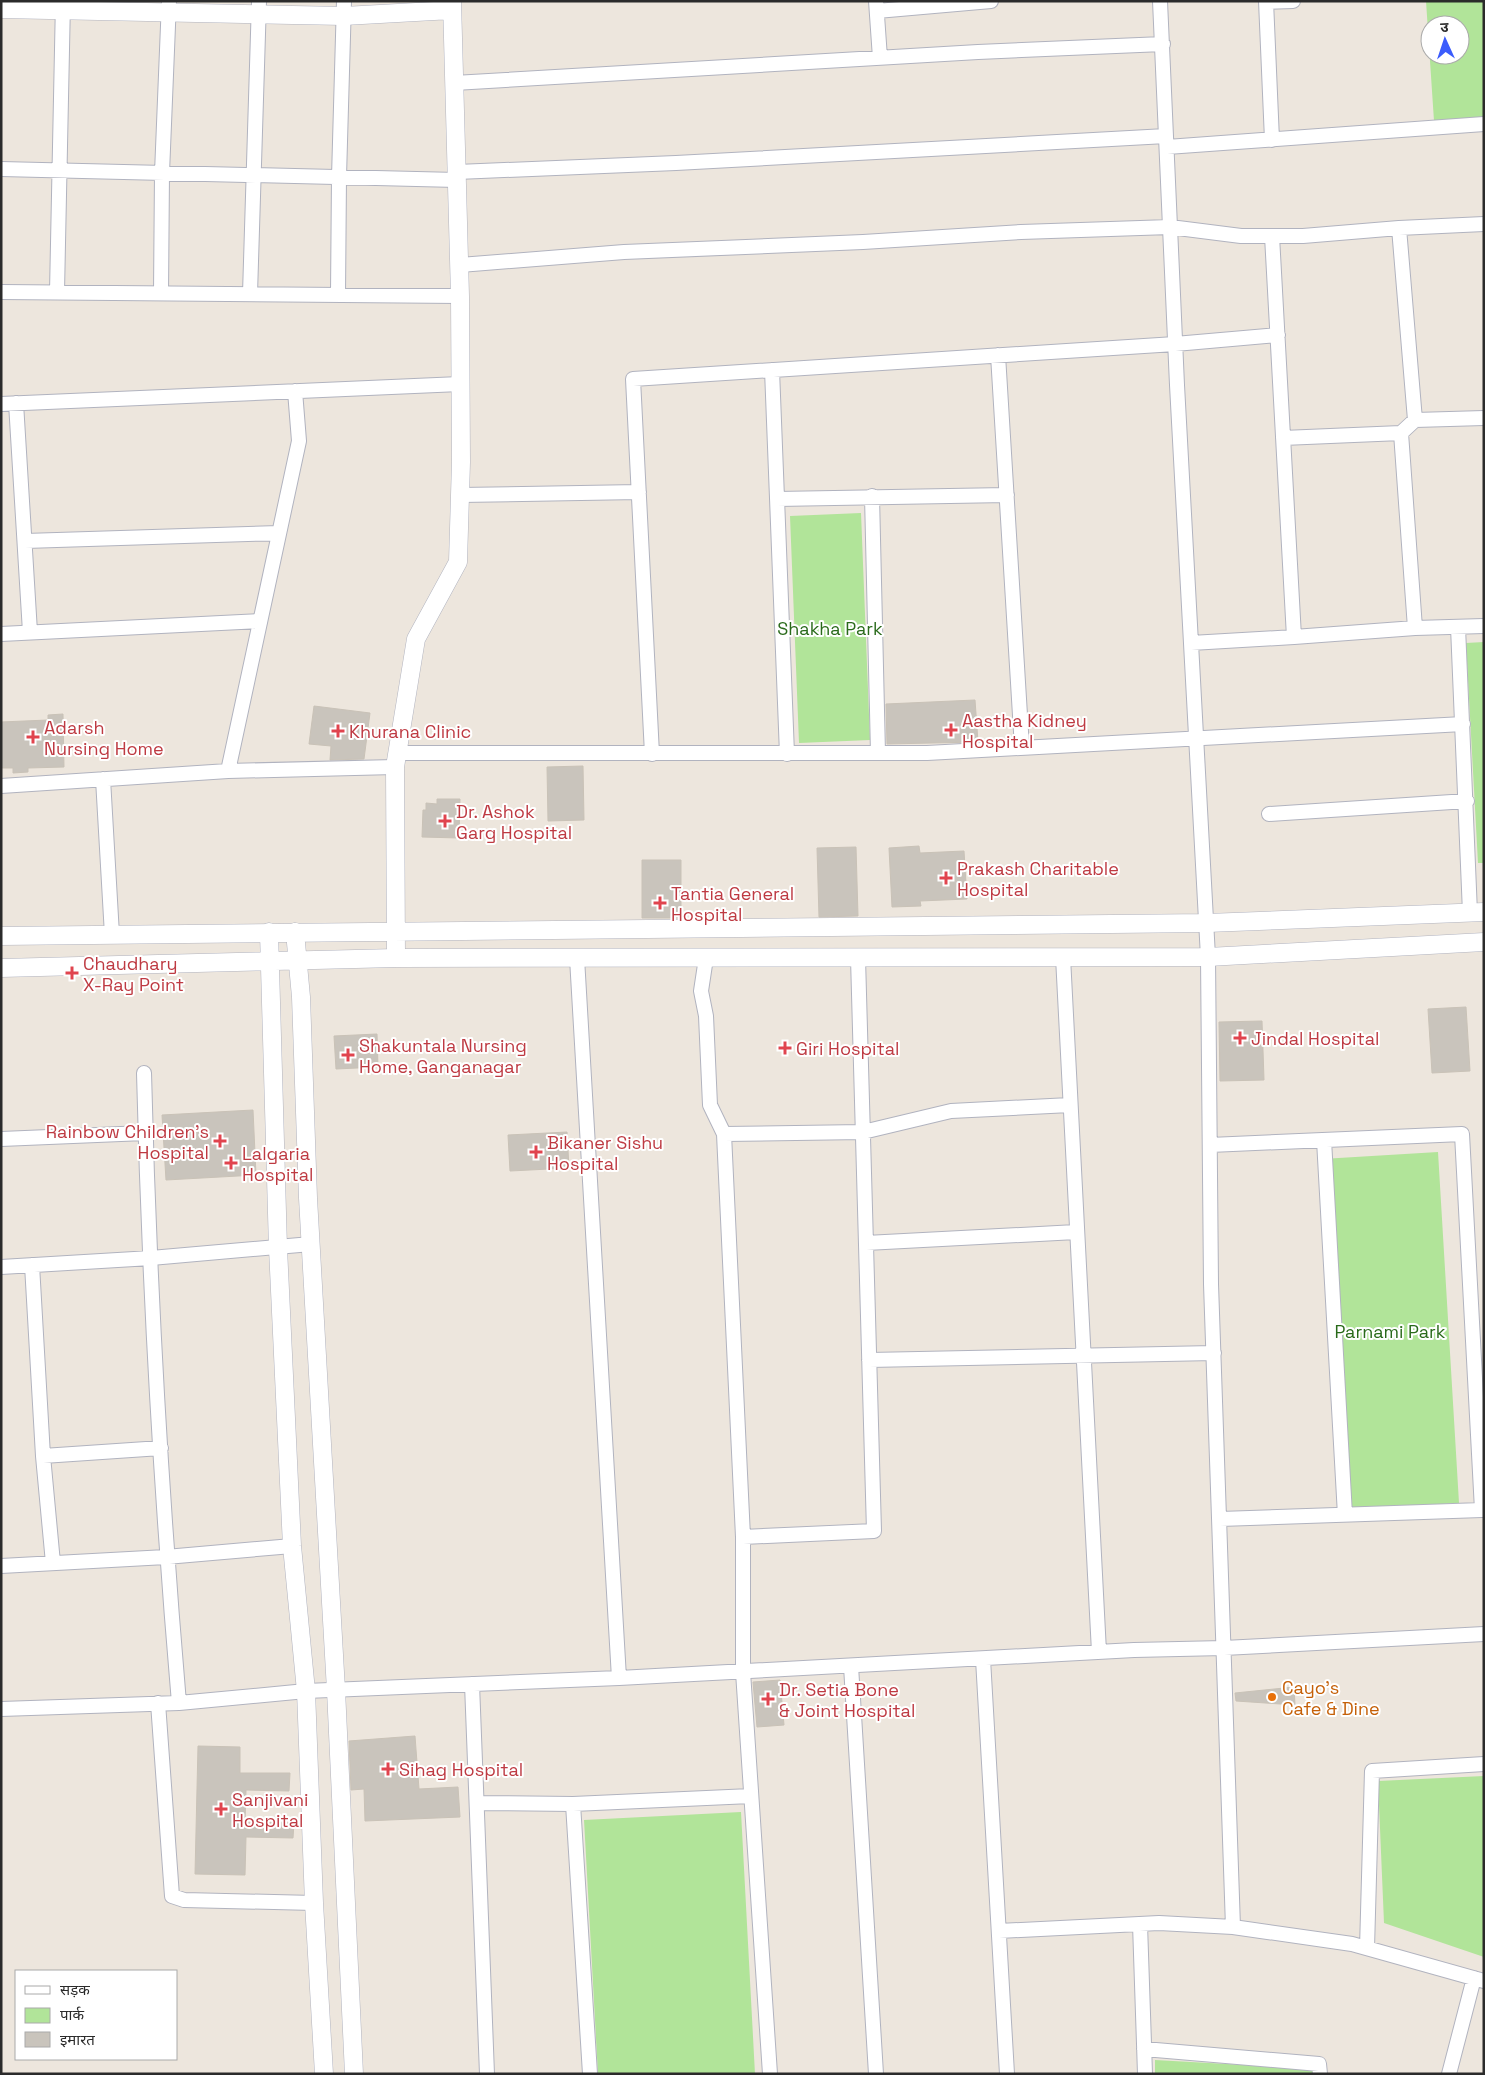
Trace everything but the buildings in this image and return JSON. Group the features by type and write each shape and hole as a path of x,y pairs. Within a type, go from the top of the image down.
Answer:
{"street":[{"path":"880,58 876,6 991,1"},
{"path":"1160,1 1175,344 1207,922 1214,1353 1233,1926"},
{"path":"1272,140 1266,2 1293,1"},
{"path":"58,292 63,6"},
{"path":"1,9 63,6 259,8 452,6 460,265 460,495 458,562 416,638 396,760 396,958"},
{"path":"161,293 162,173 169,7"},
{"path":"250,294 259,8"},
{"path":"338,294 344,8"},
{"path":"454,83 880,58 1163,44"},
{"path":"1,169 339,177 457,176 676,163 1167,141 1272,140 1484,124"},
{"path":"460,265 624,252 864,242 1021,232 1170,227 1241,236 1272,236 1484,224"},
{"path":"1399,228 1415,420"},
{"path":"1272,236 1294,637"},
{"path":"1,292 460,296"},
{"path":"652,754 633,379 1175,344 1278,335"},
{"path":"998,355 1022,748"},
{"path":"772,370 787,754"},
{"path":"1,404 460,384"},
{"path":"228,771 298,441 295,391"},
{"path":"16,403 30,632"},
{"path":"1283,438 1401,433 1415,420 1484,418"},
{"path":"1401,433 1415,628"},
{"path":"460,495 639,492"},
{"path":"777,499 1007,495"},
{"path":"872,496 878,754"},
{"path":"25,541 279,533"},
{"path":"1,634 260,621"},
{"path":"1191,643 1415,628 1484,626"},
{"path":"1,936 1207,922 1477,913 1466,801 1458,627"},
{"path":"1,786 396,760 652,754 927,753 1463,724"},
{"path":"103,779 112,935"},
{"path":"1269,814 1466,801"},
{"path":"269,932 278,1248 292,1546 306,1692 314,1903 324,2074"},
{"path":"295,932 336,1690 354,2074"},
{"path":"1,968 396,958 1208,957 1484,942"},
{"path":"1063,957 1099,1652"},
{"path":"578,958 619,1678"},
{"path":"706,958 701,991 706,1016 710,1105 724,1134 743,1537 743,1672 770,2074"},
{"path":"743,1537 874,1531 858,958"},
{"path":"144,1073 145,1132 166,1557 179,1703"},
{"path":"724,1134 862,1132 951,1111 1070,1105"},
{"path":"1,1139 145,1132"},
{"path":"1210,1144 1462,1134 1478,1321 1482,1510 1220,1519"},
{"path":"1324,1140 1345,1514"},
{"path":"866,1244 1076,1232"},
{"path":"1,1267 151,1258 311,1244"},
{"path":"32,1265 43,1456 53,1563"},
{"path":"869,1360 1214,1353"},
{"path":"43,1456 161,1448"},
{"path":"1,1566 166,1557 292,1546"},
{"path":"1,1709 179,1703 336,1690 743,1672 1099,1652 1224,1648 1484,1634"},
{"path":"983,1659 1006,2074"},
{"path":"851,1666 876,2074"},
{"path":"472,1684 487,2074"},
{"path":"158,1703 172,1896 184,1900 314,1903"},
{"path":"1367,1948 1372,1771 1484,1764"},
{"path":"477,1803 573,1804 751,1796"},
{"path":"573,1804 590,2074"},
{"path":"1140,1924 1145,2074"},
{"path":"999,1931 1140,1924 1233,1926 1352,1944 1479,1979 1448,2074"},
{"path":"1144,2049 1320,2064 1320,2074"}],"green space":[{"path":"1426,1 1484,1 1484,118 1434,121 1430,65 1470,65 1470,15 1427,15"},
{"name":"Shakha Park","path":"861,513 870,740 799,743 790,516"},
{"path":"1484,642 1484,863 1478,863 1466,643"},
{"name":"Parnami Park","path":"1438,1152 1459,1503 1342,1510 1322,1159"},
{"path":"1484,1776 1484,1957 1384,1923 1378,1781"},
{"path":"741,1812 755,2074 598,2074 584,1820"},
{"path":"1155,2060 1315,2069 1314,2074 1155,2074"}],"place":[{"name":"Aastha Kidney Hospital","path":"951,730"},
{"name":"Khurana Clinic","path":"338,731"},
{"name":"Adarsh Nursing Home","path":"33,737"},
{"name":"Dr. Ashok Garg Hospital","path":"445,821"},
{"name":"Prakash Charitable Hospital","path":"946,878"},
{"name":"Tantia General Hospital","path":"660,903"},
{"name":"Chaudhary X-Ray Point","path":"72,973"},
{"name":"Jindal Hospital","path":"1240,1038"},
{"name":"Giri Hospital","path":"785,1048"},
{"name":"Shakuntala Nursing Home, Ganganagar","path":"348,1055"},
{"name":"Rainbow Children's Hospital","path":"220,1141"},
{"name":"Bikaner Sishu Hospital","path":"536,1152"},
{"name":"Lalgaria Hospital","path":"231,1163"},
{"name":"Cayo's Cafe & Dine","path":"1272,1697"},
{"name":"Dr. Setia Bone & Joint Hospital","path":"768,1699"},
{"name":"Sihag Hospital","path":"388,1769"},
{"name":"Sanjivani Hospital","path":"221,1809"}]}
